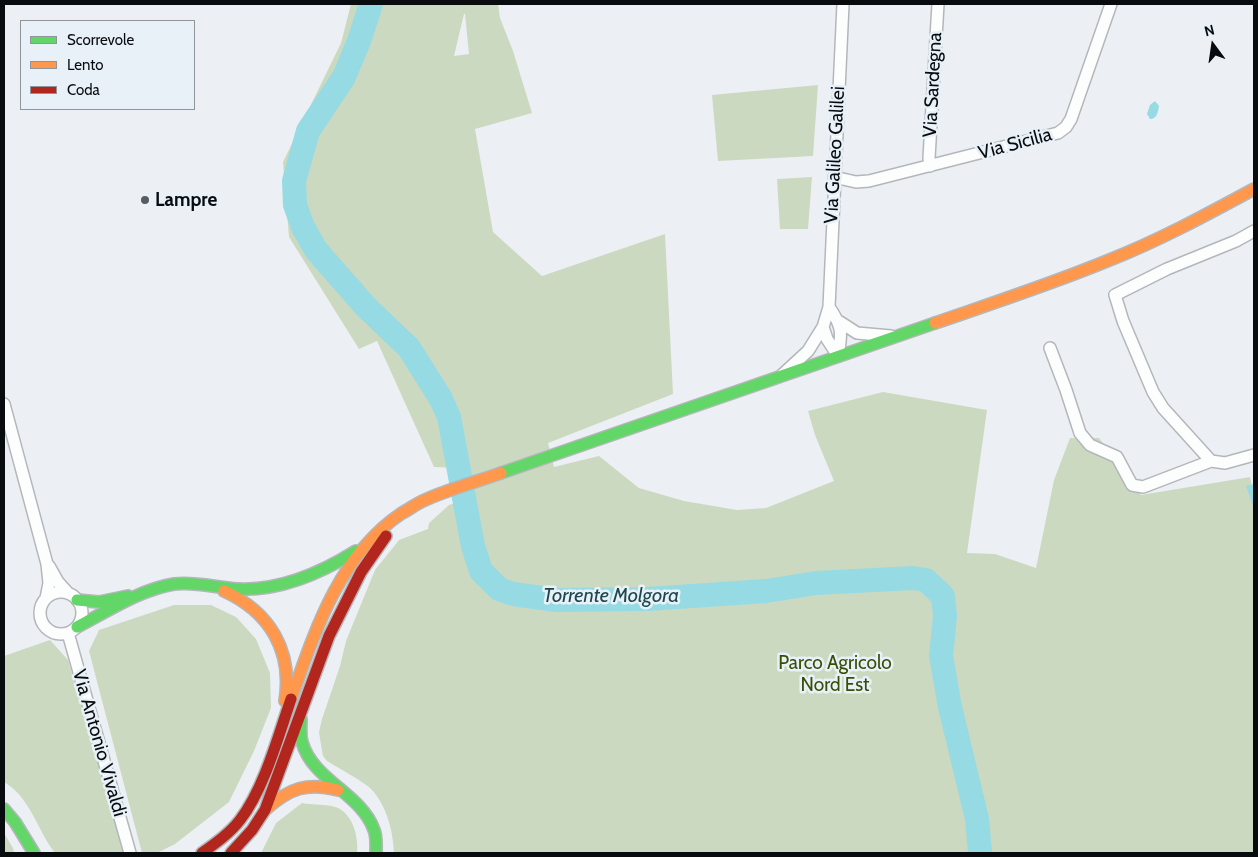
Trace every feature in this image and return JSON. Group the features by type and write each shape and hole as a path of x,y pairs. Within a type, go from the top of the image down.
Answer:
{"main road":[{"path":"202,853 226,834 240,820 248,808 282,727 318,627 336,589 365,546 399,514 424,500 479,480 1108,262 1186,226 1254,189"},
{"path":"231,853 252,830 263,813 329,636 365,565 389,533 424,500"},
{"path":"78,600 99,602 146,593 174,584 255,588 295,581 332,566 365,546"},
{"path":"216,587 252,606 263,616 274,635 282,654 287,683 282,727"},
{"path":"73,630 146,593"},
{"path":"303,707 300,730 308,756 322,775 354,799 368,815 376,837 376,853"},
{"path":"263,813 284,794 301,788 320,786 343,792"},
{"path":"4,809 15,822 34,853"},
{"path":"22,833 24,853"}],"street":[{"name":"Via Galileo Galilei","path":"781,376 808,351 822,327 829,307 843,4"},
{"name":"Via Sardegna","path":"930,166 928,158 938,4"},
{"name":"Via Sicilia","path":"834,177 856,182 869,181 1058,133 1072,119 1111,4"},
{"path":"1210,461 1163,408 1153,392 1123,321 1115,295 1167,269 1236,241 1254,231"},
{"path":"829,307 840,322 857,333 896,336"},
{"path":"838,356 842,334 840,322"},
{"path":"822,327 838,356"},
{"path":"1050,348 1080,433 1090,445 1117,457 1132,485 1143,487 1210,461 1225,463 1254,455"},
{"path":"4,404 47,564 49,583 46,598 40,610 42,622 51,632 62,634 73,630 82,614 78,600 58,582 47,564"},
{"path":"46,598 56,593 68,593"},
{"name":"Via Antonio Vivaldi","path":"73,630 130,853"}],"green space":[{"name":"Parco Agricolo Nord Est","path":"351,4 498,4 500,18 513,51 532,113 475,129 493,232 542,276 665,234 673,394 548,443 554,467 599,456 639,488 684,501 737,510 766,508 834,481 815,435 808,411 883,392 987,410 967,553 995,554 1036,568 1054,480 1070,438 1099,438 1141,495 1250,477 1254,494 1254,853 394,853 388,819 381,802 370,788 327,761 323,756 319,732 346,641 375,570 399,540 428,529 429,523 449,505 461,501 461,474 459,468 434,467 377,341 359,349 289,237 283,162 341,43","holes":["464,14 465,14 469,54 454,56"]},
{"path":"818,85 813,156 718,161 712,95"},
{"path":"812,177 808,229 780,229 777,179"},
{"path":"174,605 211,605 236,617 256,639 270,673 271,708 254,751 229,802 175,844 157,853 142,853 89,651 99,630"},
{"path":"50,640 68,660 124,853 55,853 27,805 4,782 4,656"},
{"path":"302,803 330,806 343,811 351,821 356,834 357,853 261,853 276,823"},
{"path":"4,833 13,848 14,853 4,853"}],"water":[{"path":"1155,101 1159,106 1158,113 1154,118 1150,119 1147,114 1150,105"},
{"path":"1254,484 1254,508 1246,486"}],"waterway":[{"name":"Torrente Molgora","path":"371,4 359,41 344,77 308,131 294,181 295,205 303,227 316,250 366,307 409,348 441,399 449,417 473,546 481,571 499,589 513,594 557,600 648,599 766,591 816,583 913,578 926,580 943,596 945,616 941,656 950,707 977,819 980,853"}],"traffic: fast":[{"path":"501,473 935,323"},
{"path":"77,627 124,602 161,587 182,583 238,589 270,587 285,584 315,573 356,551"},
{"path":"77,600 99,602 128,596"},
{"path":"301,719 301,739 308,755 316,767 359,806 368,817 375,833 376,853"},
{"path":"4,809 15,822 34,853"}],"traffic: slow":[{"path":"935,323 1126,253 1182,227 1254,189"},
{"path":"291,699 320,621 332,596 361,550 380,530 419,503 443,492 501,473"},
{"path":"224,591 254,610 275,635 285,666 287,683 285,701"},
{"path":"266,809 283,796 299,789 317,787 338,790"}],"traffic: jam":[{"path":"231,853 252,830 265,810 329,636 361,572 386,536"},
{"path":"202,853 232,829 249,807 270,762 291,699"}],"place":[{"name":"Lampre","path":"145,200"}]}
